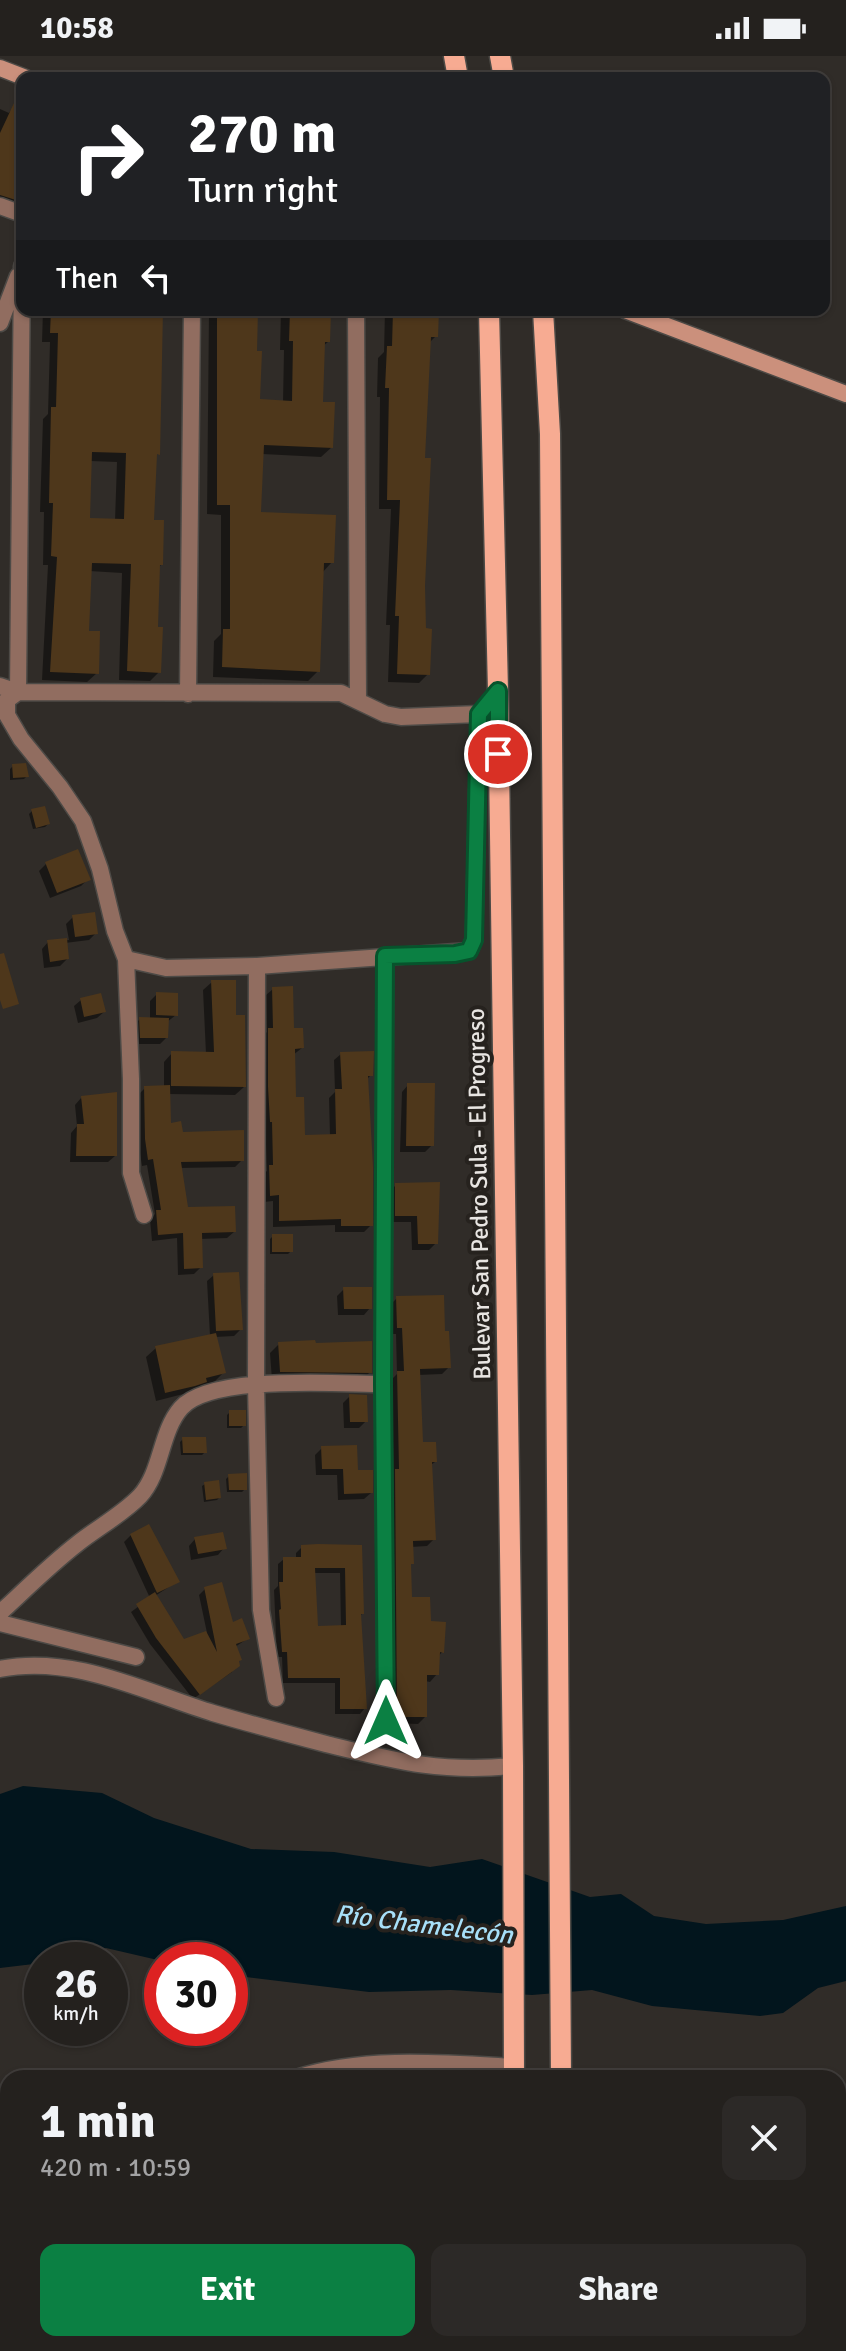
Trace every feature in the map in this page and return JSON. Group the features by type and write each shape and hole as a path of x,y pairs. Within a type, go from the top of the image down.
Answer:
{"main road":[{"name":"Bulevar San Pedro Sula - El Progreso","path":"489,316 498,691 513,1766 514,2070"},
{"path":"543,316 551,450 561,2070"}],"street":[{"path":"0,323 16,282"},
{"path":"18,692 22,316"},
{"path":"188,694 192,316"},
{"path":"356,316 358,700"},
{"path":"641,316 846,394"},
{"path":"0,686 18,692 341,693 373,709 401,717 479,714"},
{"path":"126,959 166,968 257,966 469,951 474,940 479,714 498,691"},
{"path":"18,692 7,700 7,715 21,739 83,821 126,959 131,1173 144,1215"},
{"path":"385,956 383,1384 386,1721"},
{"path":"257,966 256,1385 261,1610 276,1698"},
{"path":"0,1613 57,1560 138,1499 146,1489 171,1425 180,1409 191,1399 210,1390 256,1385 383,1384"},
{"path":"0,1623 136,1657"},
{"path":"0,1669 27,1664 92,1674 212,1713 406,1764 444,1769 513,1766"},
{"path":"330,2070 409,2061 488,2070"}],"water":[{"name":"Río Chamelecón","path":"23,1786 102,1793 154,1818 251,1849 334,1852 430,1867 482,1859 590,1897 621,1894 654,1916 706,1924 783,1920 846,1906 846,1981 818,1988 783,2013 760,2016 652,2006 592,1990 532,1995 451,1990 369,1992 248,1977 248,1942 144,1942 144,1957 128,1953 128,1942 24,1942 24,1965 0,1968 0,1794"}],"building":[{"path":"16,99 16,200 0,195 0,133"},
{"path":"51,316 163,316 160,455 157,454 154,520 164,520 158,627 163,627 161,673 127,671 131,564 92,563 89,631 100,631 99,674 50,672 57,557 51,556 51,407 56,407 58,333 50,333","holes":["92,452 126,453 124,519 90,518"]},
{"path":"217,316 258,316 257,351 262,351 260,399 292,401 293,341 289,341 290,316 331,316 330,342 325,342 323,402 335,402 333,448 264,445 261,512 336,515 334,563 324,563 320,672 222,667 223,629 230,629 230,505 217,505"},
{"path":"393,316 439,316 438,337 431,337 425,458 431,458 425,586 426,628 432,629 430,675 397,674 399,616 395,616 400,500 387,500 389,388 385,388 387,346 392,346"},
{"path":"26,763 29,777 13,778 12,764"},
{"path":"45,806 50,824 36,828 31,809"},
{"path":"78,849 91,880 57,893 45,862"},
{"path":"95,912 98,934 75,937 72,915"},
{"path":"67,938 69,959 50,962 47,940"},
{"path":"4,953 19,1004 3,1009 0,1000 0,954"},
{"path":"211,980 236,980 236,1015 245,1015 246,1087 171,1086 171,1051 214,1052"},
{"path":"293,986 294,1028 303,1028 304,1048 295,1049 296,1097 304,1097 305,1135 336,1134 335,1089 342,1089 340,1052 374,1051 373,1076 368,1076 373,1226 341,1226 341,1219 279,1221 279,1195 270,1196 269,1165 273,1165 268,1028 273,1028 272,987"},
{"path":"156,992 178,993 178,1016 156,1015"},
{"path":"101,993 106,1012 84,1017 80,998"},
{"path":"139,1017 169,1018 168,1038 140,1038"},
{"path":"407,1083 435,1083 434,1146 406,1146"},
{"path":"170,1085 171,1123 181,1121 183,1132 244,1130 244,1161 181,1162 188,1207 235,1206 236,1232 202,1233 203,1268 184,1269 183,1233 158,1235 156,1210 161,1210 153,1159 148,1160 145,1139 144,1086"},
{"path":"117,1092 117,1156 76,1156 77,1124 84,1124 81,1096"},
{"path":"440,1182 438,1244 418,1244 417,1216 395,1216 395,1183"},
{"path":"272,1234 293,1234 293,1252 272,1252"},
{"path":"239,1272 243,1330 216,1331 213,1273"},
{"path":"343,1287 372,1287 372,1309 344,1309"},
{"path":"444,1295 445,1331 449,1331 451,1368 420,1369 423,1442 436,1442 437,1462 432,1462 436,1540 413,1541 414,1564 411,1564 412,1597 430,1597 431,1621 446,1622 444,1653 440,1652 439,1675 427,1675 427,1717 397,1717 395,1469 399,1469 397,1371 404,1371 402,1328 397,1328 396,1296"},
{"path":"216,1333 226,1373 206,1378 207,1382 195,1386 165,1393 155,1346"},
{"path":"315,1340 316,1343 372,1341 372,1373 280,1372 278,1342"},
{"path":"349,1394 367,1395 368,1422 350,1422"},
{"path":"229,1410 246,1410 246,1426 229,1426"},
{"path":"182,1437 206,1437 207,1453 183,1453"},
{"path":"357,1445 358,1470 373,1470 373,1493 344,1494 343,1469 322,1469 321,1446"},
{"path":"247,1473 247,1490 229,1490 228,1474"},
{"path":"219,1480 221,1498 206,1500 204,1482"},
{"path":"149,1524 180,1582 157,1593 130,1534"},
{"path":"223,1532 227,1549 198,1554 194,1537"},
{"path":"301,1545 362,1545 364,1614 361,1614 367,1709 340,1709 340,1678 288,1678 287,1652 282,1652 279,1582 283,1582 283,1557 301,1557","holes":["315,1568 345,1568 346,1625 318,1626"]},
{"path":"222,1582 233,1622 242,1618 250,1639 236,1644 242,1660 239,1661 240,1666 200,1695 156,1638 136,1604 155,1592 184,1639 206,1631 217,1652 204,1587"}],"route":[{"path":"386,1721 383,1384 385,956 469,951 474,940 479,714 498,691 498,754"}]}
